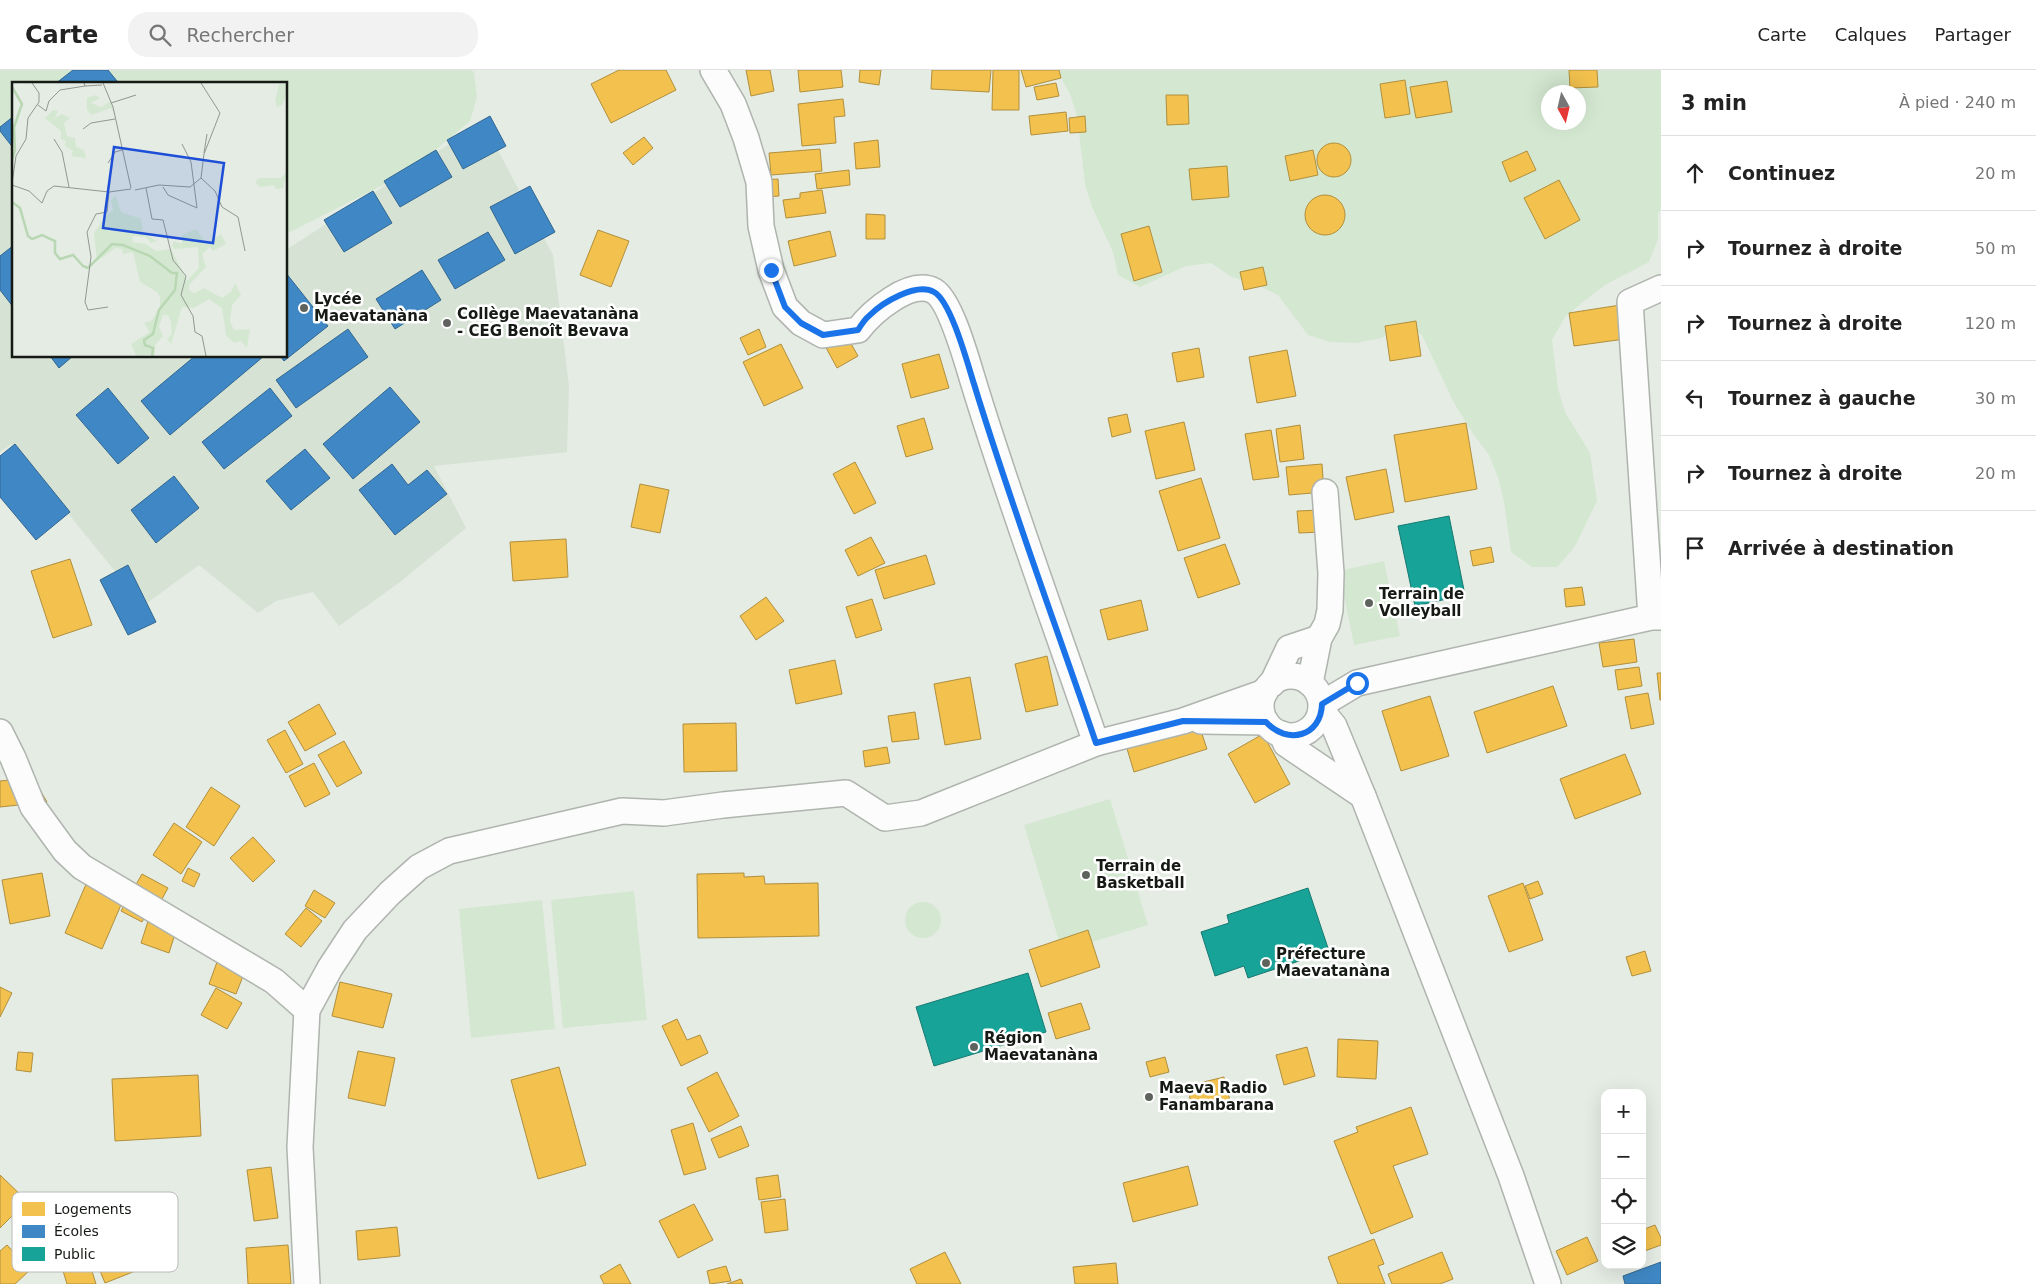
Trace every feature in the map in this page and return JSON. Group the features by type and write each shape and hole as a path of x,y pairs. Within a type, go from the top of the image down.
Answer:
{"street":[{"path":"713,70 733,104 746,138 759,182 761,226 771,270 785,307 801,323 823,335 858,330 869,315 884,304 901,294 920,288 934,292 946,306 962,346 987,425 1096,743"},
{"path":"1183,721 1274,728 1293,736 1303,734 1312,728 1318,720 1322,707 1357,683 1656,617 1630,302 1661,288"},
{"path":"1310,683 1319,638 1327,624 1330,610 1331,573 1325,492"},
{"path":"1319,638 1289,648 1262,702 1262,712 1286,744 1363,796"},
{"path":"308,1284 300,1147 307,1010 330,968 356,930 390,893 419,867 449,851 622,811 664,813 723,805 846,793 885,818 921,813 1096,743 1183,721 1268,688 1280,678 1290,676 1301,678 1310,683 1334,726 1511,1176 1548,1284"},
{"path":"0,732 33,807 65,851 82,867 274,981 307,1010"}],"shaded area":[{"name":"Lycée Maevatanàna","path":"0,70 139,70 148,82 12,82 12,358 288,358 288,249 483,122 553,255 569,386 567,452 434,466 466,528 400,582 339,626 313,592 276,601 258,613 199,565 143,606 12,444 0,452"},
{"path":"0,70 71,70 76,77 70,82 12,82 12,127 0,136"},
{"path":"109,70 471,70 474,72 477,97 470,121 432,153 387,183 288,233 288,82 116,82"},
{"path":"1053,70 1661,70 1661,209 1658,214 1658,239 1649,262 1605,285 1583,302 1565,317 1552,340 1558,388 1565,412 1590,453 1597,501 1574,548 1557,567 1532,567 1511,552 1504,502 1498,477 1489,455 1454,403 1422,335 1400,323 1382,338 1356,343 1330,342 1308,335 1278,295 1255,284 1232,277 1211,263 1186,266 1140,287 1118,275 1113,252 1092,207 1085,184 1077,116 1070,94 1057,71"},
{"name":"Terrain de Volleyball","path":"1384,561 1400,636 1354,645 1339,571"},
{"name":"Terrain de Basketball","path":"1110,799 1148,925 1062,951 1024,825"},
{"path":"634,891 647,1020 563,1028 551,900"},
{"path":"542,900 555,1029 471,1038 459,909"},
{"path":"923,902 930,903 936,907 940,913 940,927 936,933 930,937 923,938 916,937 910,933 906,927 905,920 906,913 910,907 916,903"}],"building: Logements":[{"path":"619,70 666,70 676,90 611,123 591,84"},
{"path":"746,70 770,70 774,91 751,96"},
{"path":"798,70 841,70 843,87 800,92"},
{"path":"860,70 881,70 879,85 859,82"},
{"path":"932,70 991,70 989,92 931,89"},
{"path":"993,70 1019,70 1019,110 992,110"},
{"path":"1021,70 1059,70 1061,78 1026,87"},
{"path":"1569,70 1597,70 1598,87 1570,85"},
{"path":"1405,80 1410,114 1385,118 1380,84"},
{"path":"1447,81 1452,112 1416,118 1410,87"},
{"path":"1056,83 1059,96 1037,100 1034,87"},
{"path":"1166,95 1188,95 1189,124 1167,125"},
{"path":"843,99 845,116 834,117 836,143 802,146 798,104"},
{"path":"1066,112 1068,131 1031,135 1029,116"},
{"path":"1085,116 1086,132 1070,133 1069,118"},
{"path":"644,137 653,148 633,165 623,153"},
{"path":"878,140 880,167 856,169 854,143"},
{"path":"1334,143 1341,144 1346,148 1350,153 1350,167 1346,172 1341,176 1334,177 1327,176 1322,172 1318,167 1317,160 1318,153 1322,148 1327,144"},
{"path":"820,149 822,171 771,175 769,153"},
{"path":"1313,150 1318,175 1290,181 1285,156"},
{"path":"1527,151 1536,170 1510,182 1502,162"},
{"path":"1227,166 1229,197 1192,200 1189,169"},
{"path":"849,170 850,185 817,189 815,174"},
{"path":"778,179 779,196 764,197 762,180"},
{"path":"1559,180 1580,220 1545,239 1524,198"},
{"path":"822,190 826,213 786,218 783,200 800,198 800,193"},
{"path":"1329,195 1336,198 1342,204 1345,215 1344,223 1336,232 1329,235 1321,235 1314,232 1306,223 1305,211 1308,204 1317,196"},
{"path":"866,214 885,215 885,239 866,239"},
{"path":"1149,226 1162,272 1134,281 1121,234"},
{"path":"598,230 629,241 611,287 580,275"},
{"path":"830,231 836,256 794,266 788,241"},
{"path":"1263,267 1267,285 1244,290 1240,272"},
{"path":"1627,304 1632,338 1574,346 1569,313"},
{"path":"1416,321 1421,356 1390,361 1385,326"},
{"path":"759,329 766,347 748,355 740,338"},
{"path":"845,333 858,356 837,368 824,344"},
{"path":"781,344 803,388 764,406 743,362"},
{"path":"1199,348 1204,377 1177,382 1172,353"},
{"path":"1287,350 1296,396 1257,403 1249,357"},
{"path":"939,354 949,388 911,398 902,364"},
{"path":"1127,414 1131,432 1112,437 1108,418"},
{"path":"924,418 933,449 906,457 897,426"},
{"path":"1184,422 1195,470 1156,479 1145,431"},
{"path":"1466,423 1477,489 1405,502 1394,435"},
{"path":"1300,425 1304,459 1280,462 1276,429"},
{"path":"1271,430 1279,477 1253,480 1245,434"},
{"path":"855,462 876,503 854,514 833,474"},
{"path":"1322,464 1324,492 1289,495 1286,467"},
{"path":"1386,469 1394,512 1355,520 1346,477"},
{"path":"1201,478 1220,538 1178,551 1159,491"},
{"path":"640,484 669,490 660,533 631,527"},
{"path":"1321,510 1322,532 1299,533 1297,511"},
{"path":"871,537 885,563 858,576 845,550"},
{"path":"566,539 568,577 513,581 510,542"},
{"path":"1225,544 1240,584 1198,598 1184,558"},
{"path":"1491,547 1494,562 1473,566 1470,551"},
{"path":"926,555 935,584 884,599 875,570"},
{"path":"70,559 92,625 53,638 31,571"},
{"path":"1582,587 1585,605 1566,607 1564,589"},
{"path":"766,597 784,621 756,640 740,616"},
{"path":"872,599 882,630 856,638 846,607"},
{"path":"1141,600 1148,630 1108,640 1100,610"},
{"path":"1634,639 1637,662 1603,667 1599,643"},
{"path":"1047,656 1058,705 1026,712 1015,664"},
{"path":"835,660 842,694 796,704 789,670"},
{"path":"1639,667 1642,686 1618,690 1615,670"},
{"path":"1657,673 1661,673 1661,700 1660,700"},
{"path":"970,677 981,739 945,745 934,684"},
{"path":"1553,686 1567,726 1487,753 1474,712"},
{"path":"1648,693 1654,724 1631,729 1625,697"},
{"path":"1430,696 1449,756 1401,771 1382,711"},
{"path":"319,704 336,734 305,751 288,722"},
{"path":"915,712 919,739 892,742 888,716"},
{"path":"1197,719 1207,749 1134,772 1125,742"},
{"path":"736,723 737,771 684,772 683,724"},
{"path":"285,730 303,764 286,773 267,740"},
{"path":"1263,734 1290,784 1255,803 1228,754"},
{"path":"344,741 362,773 337,787 318,755"},
{"path":"887,747 890,763 865,767 863,751"},
{"path":"1625,754 1641,794 1575,819 1560,779"},
{"path":"314,763 330,794 305,807 289,776"},
{"path":"33,778 47,802 0,807 0,781"},
{"path":"211,787 240,806 214,846 186,827"},
{"path":"174,823 202,842 181,874 153,855"},
{"path":"253,837 275,861 253,882 230,858"},
{"path":"188,868 200,874 194,887 182,881"},
{"path":"42,873 50,916 10,924 2,880"},
{"path":"744,873 744,877 764,876 765,884 818,883 819,936 698,938 697,874"},
{"path":"142,874 168,888 157,908 151,905 142,922 121,911"},
{"path":"90,875 127,891 102,949 65,933"},
{"path":"1538,881 1543,894 1530,899 1525,886"},
{"path":"1523,883 1543,940 1509,952 1488,896"},
{"path":"314,890 335,903 325,918 305,906"},
{"path":"306,908 322,921 301,947 285,934"},
{"path":"152,909 180,918 169,953 141,943"},
{"path":"1088,930 1100,967 1041,987 1029,950"},
{"path":"221,951 249,961 236,994 209,984"},
{"path":"1645,951 1651,971 1632,976 1626,957"},
{"path":"340,982 392,994 383,1028 332,1016"},
{"path":"0,987 12,993 0,1017"},
{"path":"216,988 242,1003 227,1029 201,1015"},
{"path":"1081,1003 1090,1029 1056,1039 1048,1013"},
{"path":"677,1019 687,1040 700,1035 708,1053 681,1066 662,1026"},
{"path":"1338,1039 1378,1041 1376,1079 1337,1077"},
{"path":"1307,1047 1315,1076 1284,1085 1276,1055"},
{"path":"358,1051 395,1058 385,1106 348,1098"},
{"path":"18,1052 33,1053 31,1072 16,1070"},
{"path":"1165,1057 1169,1072 1150,1077 1146,1062"},
{"path":"559,1067 586,1165 538,1179 511,1080"},
{"path":"717,1072 739,1116 709,1132 687,1088"},
{"path":"198,1075 201,1136 115,1141 112,1079"},
{"path":"1224,1077 1230,1101 1193,1111 1187,1086"},
{"path":"1411,1107 1428,1154 1393,1166 1413,1217 1371,1234 1334,1141 1358,1132 1356,1127"},
{"path":"693,1123 706,1169 684,1175 671,1130"},
{"path":"741,1126 749,1146 719,1158 711,1139"},
{"path":"1188,1166 1198,1205 1133,1222 1123,1183"},
{"path":"271,1167 278,1218 254,1221 247,1170"},
{"path":"0,1175 18,1192 12,1192 12,1216 0,1228"},
{"path":"778,1175 781,1197 759,1200 756,1178"},
{"path":"785,1199 788,1230 765,1233 761,1202"},
{"path":"694,1204 713,1240 678,1258 659,1221"},
{"path":"1655,1225 1661,1238 1661,1245 1646,1251 1646,1228"},
{"path":"397,1227 400,1256 358,1260 356,1231"},
{"path":"1587,1237 1598,1261 1567,1275 1556,1251"},
{"path":"1374,1239 1384,1264 1378,1266 1385,1284 1338,1284 1328,1257"},
{"path":"7,1245 12,1250 12,1272 28,1272 15,1284 0,1284 0,1251"},
{"path":"288,1245 291,1284 248,1284 246,1248"},
{"path":"945,1252 961,1284 917,1284 910,1269"},
{"path":"1442,1252 1453,1279 1440,1284 1392,1284 1388,1274"},
{"path":"1116,1263 1118,1284 1075,1284 1073,1267"},
{"path":"620,1264 631,1284 604,1284 600,1276"},
{"path":"726,1266 731,1281 710,1284 707,1271"},
{"path":"63,1272 92,1272 96,1284 67,1284"},
{"path":"100,1272 133,1272 105,1283"},
{"path":"741,1279 743,1284 727,1284"}],"building: Écoles":[{"path":"73,70 108,70 117,81 116,82 58,82"},
{"path":"490,116 506,146 463,169 447,140"},
{"path":"12,118 12,146 0,131 0,127"},
{"path":"436,150 452,177 400,207 384,181"},
{"path":"530,186 555,232 515,254 490,207"},
{"path":"373,191 392,223 344,252 324,220"},
{"path":"488,232 505,260 455,289 438,260"},
{"path":"12,247 12,305 0,290 0,256"},
{"path":"422,270 441,300 395,329 376,299"},
{"path":"288,276 328,326 288,358"},
{"path":"348,329 368,357 296,408 276,380"},
{"path":"52,358 71,358 59,368"},
{"path":"193,358 262,358 170,435 141,401"},
{"path":"390,387 420,422 353,479 323,444"},
{"path":"108,388 149,438 118,464 76,415"},
{"path":"270,388 292,416 224,469 202,442"},
{"path":"15,444 70,512 36,540 0,497 0,456"},
{"path":"305,449 330,478 291,510 266,481"},
{"path":"392,464 408,485 427,470 447,494 395,535 359,490"},
{"path":"174,476 199,508 156,543 131,510"},
{"path":"128,565 156,622 128,635 100,580"},
{"path":"1661,1262 1661,1284 1625,1284 1623,1276"}],"building: Public":[{"path":"1449,516 1465,595 1415,606 1398,526"},
{"path":"1308,888 1329,951 1248,978 1244,966 1215,976 1201,932 1229,923 1227,915"},
{"path":"1028,973 1046,1032 934,1066 916,1007"}],"place":[{"name":"Lycée Maevatanàna","path":"304,308"},
{"name":"Collège Maevatanàna - CEG Benoît Bevava","path":"447,323"},
{"name":"Terrain de Volleyball","path":"1369,603"},
{"name":"Terrain de Basketball","path":"1086,875"},
{"name":"Préfecture Maevatanàna","path":"1266,963"},
{"name":"Région Maevatanàna","path":"974,1047"},
{"name":"Maeva Radio Fanambarana","path":"1149,1097"}],"route":[{"path":"771,270 785,307 801,323 823,335 858,330 869,315 884,304 901,294 920,288 934,292 946,306 962,346 984,416 1096,743 1183,721 1266,722 1273,730 1282,734 1293,736 1303,734 1312,728 1318,720 1322,704 1357,683"}]}
